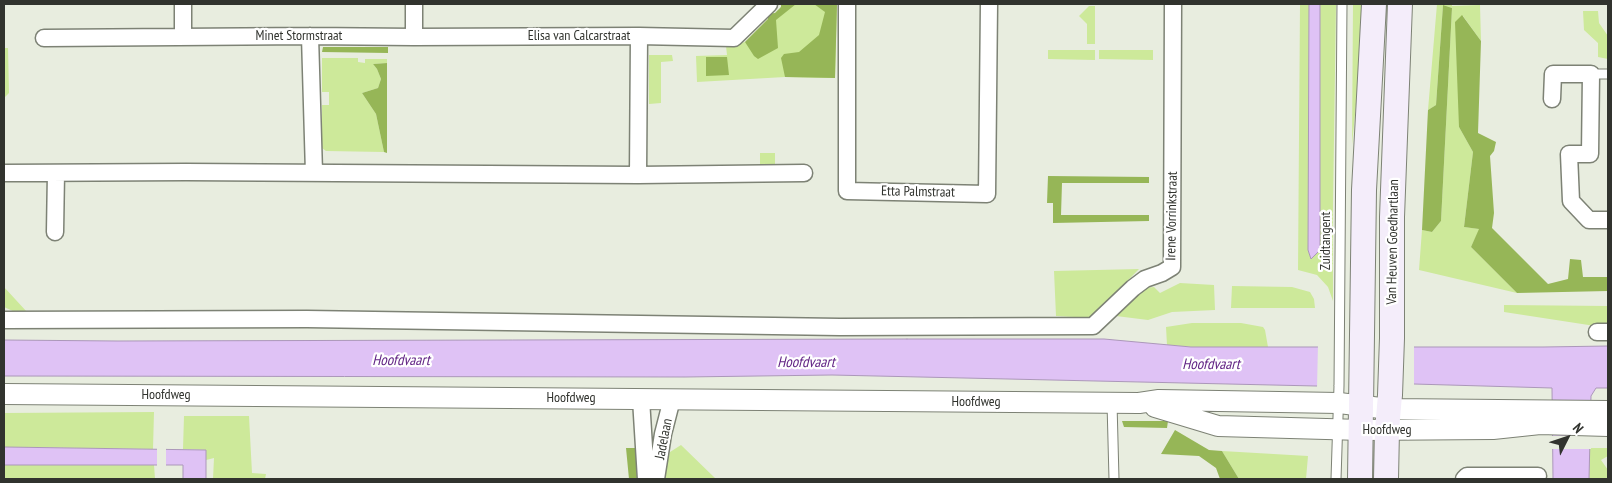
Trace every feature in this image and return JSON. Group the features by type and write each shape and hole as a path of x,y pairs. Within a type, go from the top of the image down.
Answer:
{"main road":[{"path":"1360,479 1362,430 1350,400 1351,337 1364,190 1374,4"},
{"name":"Van Heuven Goedhartlaan","path":"1386,479 1392,338 1392,217 1400,4"}],"street":[{"path":"183,4 183,37"},
{"path":"414,4 414,37"},
{"path":"639,36 734,38 769,4"},
{"name":"Etta Palmstraat","path":"847,4 847,191 986,194 989,4"},
{"name":"Irene Vorrinkstraat","path":"4,320 307,320 840,327 1094,326 1133,288 1145,279 1172,267 1173,4"},
{"path":"310,36 314,173"},
{"name":"Elisa van Calcarstraat","path":"414,37 639,36 638,175"},
{"name":"Minet Stormstraat","path":"44,38 414,37"},
{"path":"1552,99 1553,74 1591,74 1590,154 1569,154 1571,201 1589,220 1608,220"},
{"path":"4,173 186,172 638,175 804,173"},
{"path":"56,173 56,232"},
{"name":"Hoofdweg","path":"4,394 1112,403 1138,403 1159,400 1350,400 1388,411 1606,419"},
{"name":"Jadelaan","path":"656,479 663,434 672,398"},
{"name":"Jadelaan","path":"641,399 646,479"},
{"name":"Hoofdweg","path":"1138,403 1218,426 1362,430 1388,411"},
{"path":"1464,479 1467,476 1538,476"}],"lane":[{"name":"Zuidtangent","path":"1342,4 1351,337"},
{"path":"1591,74 1608,74"},
{"path":"1336,479 1338,429 1350,400"},
{"path":"1112,403 1114,479"}],"green space":[{"path":"781,4 837,4 835,78 785,77 697,82 696,56 727,55 726,46 745,42 768,19 768,14 775,13 781,7"},
{"path":"781,4 796,4 776,20 778,48 758,59 745,42 768,19 768,14 775,13 781,7"},
{"path":"814,4 837,4 835,78 785,77 781,58 784,54 799,52 819,35 825,12"},
{"path":"1300,4 1336,4 1333,301 1328,287 1317,275 1298,270"},
{"path":"1353,4 1364,4 1365,12 1352,145"},
{"path":"1437,4 1452,4 1452,6 1480,5 1481,41 1463,16 1459,127 1473,152 1464,227 1480,229 1471,247 1517,293 1419,270 1422,230 1432,232 1441,221 1452,8 1443,5 1436,105 1428,110"},
{"path":"1443,5 1452,8 1441,221 1432,232 1422,230 1428,110 1436,105"},
{"path":"1089,6 1095,6 1095,44 1087,44 1087,24 1079,16"},
{"path":"1583,11 1598,11 1599,23 1608,36 1608,59 1598,57 1598,43 1584,30"},
{"path":"1462,15 1481,41 1478,133 1496,142 1494,151 1490,156 1494,213 1492,228 1548,284 1568,279 1570,259 1581,260 1583,277 1608,277 1608,291 1517,293 1471,247 1479,229 1464,227 1473,152 1459,127 1455,22"},
{"path":"323,47 388,47 388,53 322,52"},
{"path":"4,48 8,48 9,93 4,98"},
{"path":"1048,50 1095,50 1095,60 1048,59"},
{"path":"1099,50 1153,50 1153,60 1099,59"},
{"path":"649,55 672,55 673,61 661,62 661,103 649,104"},
{"path":"706,57 727,57 729,75 706,76"},
{"path":"322,58 358,58 358,62 365,63 365,59 387,59 387,63 373,64 381,79 378,88 362,93 376,114 384,152 326,151 322,148 322,105 329,105 329,92 322,92"},
{"path":"387,63 387,153 384,152 376,114 362,93 378,88 381,79 373,64"},
{"path":"760,153 775,153 775,165 760,165"},
{"path":"1048,176 1149,177 1149,183 1062,183 1061,215 1149,215 1149,221 1053,223 1053,203 1047,203"},
{"path":"1139,269 1091,318 1056,316 1054,271"},
{"path":"1180,283 1214,285 1215,310 1172,312 1148,320 1116,316 1144,288 1154,287 1160,293"},
{"path":"1232,286 1292,287 1310,292 1314,299 1315,308 1231,308"},
{"path":"4,287 27,312 26,317 4,307"},
{"path":"1504,305 1608,306 1608,326 1595,326 1504,312"},
{"path":"1192,323 1241,323 1263,327 1268,347 1191,347 1167,345 1166,327"},
{"path":"154,412 153,449 4,447 4,413"},
{"path":"184,416 249,416 252,473 266,474 265,479 213,479 214,458 206,460 206,450 183,449"},
{"path":"1122,421 1168,421 1167,428 1124,427"},
{"path":"1175,430 1209,450 1222,451 1239,479 1220,479 1216,468 1199,456 1161,454"},
{"path":"681,445 716,479 663,479 670,452"},
{"path":"626,448 636,448 637,479 629,479"},
{"path":"1589,448 1608,448 1608,456 1601,460 1608,470 1608,479 1589,479"},
{"path":"1222,451 1308,456 1306,479 1239,479"},
{"path":"4,465 154,465 155,479 4,479"}],"water":[{"path":"1309,4 1320,4 1320,250 1311,259 1308,250"},
{"name":"Hoofdvaart","path":"1104,339 1191,347 1608,346 1608,388 1596,388 1591,396 1589,479 1553,479 1552,388 1414,384 1316,386 832,375 685,377 4,376 4,340"},
{"path":"4,447 206,450 206,479 183,479 183,465 4,465"}],"pier":[{"path":"1318,344 1414,344 1414,387 1317,388"},
{"path":"1551,436 1592,436 1591,449 1551,449"},
{"path":"157,447 166,447 166,467 157,467"}]}
